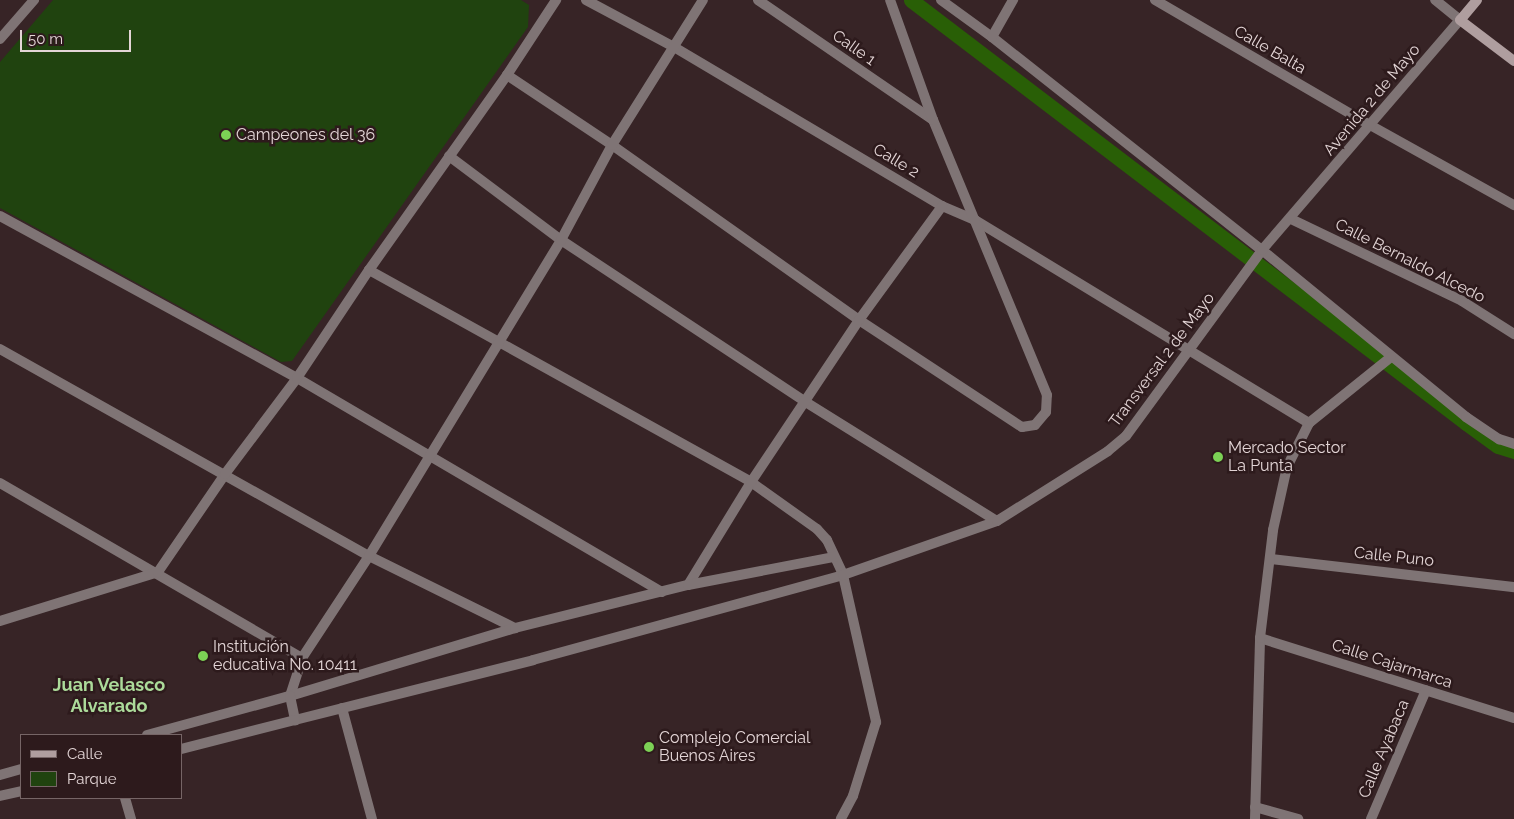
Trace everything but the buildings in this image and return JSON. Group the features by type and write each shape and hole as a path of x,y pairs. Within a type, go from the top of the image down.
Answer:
{"main road":[{"name":"Avenida 2 de Mayo","path":"1460,20 1476,0"},
{"path":"1460,20 1514,61"}],"street":[{"path":"0,621 158,572 225,474 297,378 369,270 507,75 556,0"},
{"name":"Calle 2","path":"586,0 674,47 942,206 975,220 1309,423"},
{"path":"295,720 290,696 302,658 370,556 561,240 612,145 703,0"},
{"name":"Calle 1","path":"758,0 933,120"},
{"path":"507,75 612,145 859,320 1022,427 1035,425 1046,412 1046,396 933,120 890,0"},
{"path":"941,0 992,37 1466,417 1499,439 1514,444"},
{"path":"992,37 1013,0"},
{"name":"Calle Balta","path":"1156,0 1370,125 1514,205"},
{"path":"1435,0 1460,20"},
{"path":"0,39 28,2"},
{"name":"Avenida 2 de Mayo","path":"1291,219 1460,20"},
{"path":"449,156 561,240 804,401 997,521"},
{"path":"688,585 751,482 804,401 859,320 942,206"},
{"path":"0,216 297,378 662,592"},
{"name":"Transversal 2 de Mayo","path":"182,749 533,660 843,575 997,521 1108,451 1126,436 1247,270 1291,219"},
{"name":"Calle Bernaldo Alcedo","path":"1291,219 1462,301 1514,334"},
{"path":"369,270 751,482 818,529 827,540 843,575 876,722 853,796 841,819"},
{"path":"0,349 370,556 515,628"},
{"path":"1255,819 1260,638 1273,530 1287,467 1309,423 1391,357"},
{"path":"0,483 158,572 302,658"},
{"path":"151,734 290,696 515,628 688,585 834,557"},
{"name":"Calle Puno","path":"1271,559 1514,587"},
{"name":"Calle Cajarmarca","path":"1260,638 1514,718"},
{"name":"Calle Ayabaca","path":"1371,819 1426,690"},
{"path":"342,708 372,819"},
{"path":"0,775 20,769"},
{"path":"0,796 20,791"},
{"path":"125,799 131,819"},
{"path":"1255,807 1298,819"}],"green space":[{"name":"Campeones del 36","path":"53,0 521,0 529,5 528,27 292,361 281,362 0,208 0,62"}],"waterway":[{"path":"911,0 1466,423 1498,446 1514,451"}],"place":[{"name":"Campeones del 36","path":"226,135"},
{"name":"Mercado Sector La Punta","path":"1218,457"},
{"name":"Institución educativa No. 10411","path":"203,656"},
{"name":"Complejo Comercial Buenos Aires","path":"649,747"}],"district":[{"name":"Juan Velasco Alvarado","path":"109,696"}]}
